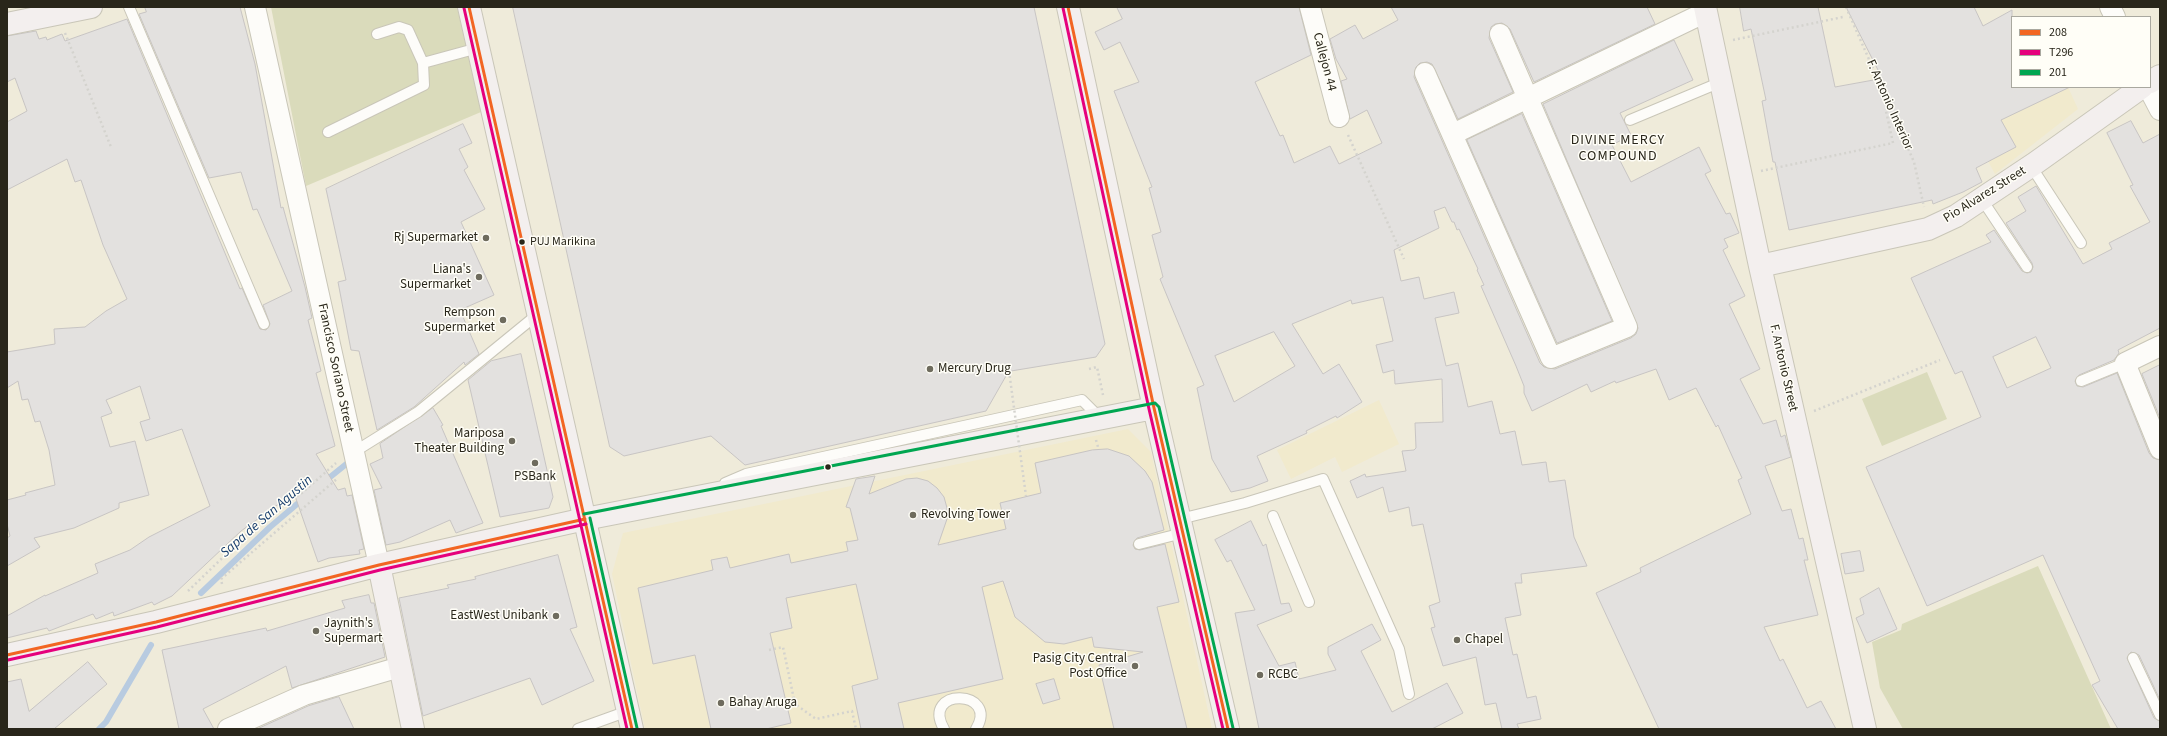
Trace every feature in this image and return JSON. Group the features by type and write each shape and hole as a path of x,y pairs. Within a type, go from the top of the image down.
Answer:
{"street":[{"path":"7,24 91,7"},
{"name":"Francisco Soriano Street","path":"256,7 379,565 413,729"},
{"path":"469,7 630,720"},
{"path":"1068,7 1154,408 1228,729"},
{"name":"Callejon 44","path":"1310,7 1339,117"},
{"path":"2110,7 2114,16"},
{"path":"1453,134 1706,9"},
{"name":"F. Antonio Street","path":"1706,9 1760,266 1865,729"},
{"path":"1425,73 1551,358 1627,327 1500,34"},
{"path":"2151,81 2160,76"},
{"name":"Pio Alvarez Street","path":"1760,266 1928,229 1956,216 2031,166 2141,88"},
{"path":"2149,88 2160,110"},
{"path":"2160,346 2125,363 2160,449"},
{"path":"7,655 156,622 379,565 585,520 1154,408"},
{"path":"228,729 304,695 400,667"}],"lane":[{"path":"129,7 264,324"},
{"path":"328,132 424,85 423,63 408,30 404,27 377,34"},
{"path":"423,63 478,48"},
{"path":"1630,120 1721,82"},
{"path":"2031,166 2081,243"},
{"path":"1982,198 2027,267"},
{"path":"354,455 418,412 538,314"},
{"path":"2081,381 2125,363"},
{"path":"694,498 746,474 1082,400 1105,418"},
{"path":"968,444 992,419"},
{"path":"1139,544 1182,526 1246,503 1323,479 1399,649 1409,694"},
{"path":"1273,516 1309,602"},
{"path":"2133,658 2160,714"},
{"path":"944,729 940,721 940,713 943,706 949,700 956,697 965,697 978,707 980,715 979,724 976,729"},
{"path":"578,729 630,720"}],"path":[{"name":"F. Antonio Interior","path":"1846,7 1914,162 1923,206"},
{"path":"1746,37 1843,18"},
{"path":"66,38 111,147"},
{"path":"1741,175 1893,143 1886,111"},
{"path":"1339,117 1355,148 1404,259"},
{"path":"1830,406 1940,360"},
{"path":"1089,370 1097,368 1105,418"},
{"path":"1009,372 1026,496"},
{"path":"183,595 272,511 302,492 354,455"},
{"path":"228,604 221,579 343,474 354,455"},
{"path":"769,650 783,647 796,704 816,719 852,711 856,729"}],"shaded area":[{"path":"2011,88 2068,88 2078,109 1995,174 1964,117"},
{"path":"1379,400 1399,444 1342,472 1335,457 1291,479 1277,450"},
{"path":"1128,429 1151,452 1212,729 645,729 612,574 623,533"}],"green space":[{"path":"271,7 457,7 481,112 306,186"},
{"path":"1927,372 1947,419 1882,446 1862,399"},
{"path":"2038,566 2111,729 1903,729 1880,688 1872,642 1901,630 1902,624"}],"building":[{"path":"145,7 240,7 255,64 281,208 283,207 312,318 308,320 321,371 316,373 335,446 316,454 338,490 345,488 347,496 352,495 364,549 359,550 360,554 329,558 318,562 294,493 241,531 172,596 154,605 152,602 114,616 113,612 96,619 93,614 49,631 47,628 7,638 7,616 45,595 98,573 95,564 130,550 149,537 210,506 182,429 146,441 140,422 150,419 140,386 106,400 112,413 101,417 110,447 135,441 149,495 119,503 119,508 74,528 34,538 40,547 7,566 7,538 10,536 7,524 7,500 26,495 25,493 55,485 49,450 40,421 35,422 28,399 22,400 18,381 7,388 7,352 55,344 54,329 85,327 106,311 127,299 103,245 81,180 75,182 67,159 7,190 7,122 27,111 15,78 7,82 7,36 36,31 39,39 46,37 47,40 62,34 65,41 127,19 240,289 242,288 260,329 266,330 270,324 263,305 292,291 257,209 253,210 241,172 209,178 139,14 146,12"},
{"path":"513,7 1034,7 1105,344 1096,357 1011,371 1010,369 986,411 745,465 711,436 624,456 610,447"},
{"path":"1117,7 1299,7 1311,55 1255,82 1280,136 1283,135 1294,163 1330,146 1339,164 1382,143 1367,110 1350,119 1341,81 1347,79 1336,59 1330,39 1355,25 1363,39 1398,20 1391,7 1647,7 1655,24 1534,82 1510,29 1502,23 1495,24 1491,27 1489,38 1513,92 1458,119 1432,64 1427,62 1420,63 1416,67 1414,77 1540,363 1544,367 1555,369 1631,338 1636,334 1638,328 1543,104 1674,40 1693,80 1620,113 1631,135 1612,145 1631,182 1699,147 1711,171 1705,174 1726,214 1730,213 1739,233 1724,239 1728,247 1723,250 1745,296 1729,304 1760,369 1740,379 1763,424 1776,420 1781,437 1785,435 1791,457 1765,466 1782,511 1791,509 1799,539 1803,538 1808,560 1804,560 1818,615 1764,627 1780,661 1783,659 1807,708 1821,701 1836,729 1659,729 1596,593 1641,572 1640,568 1751,514 1738,480 1742,478 1718,425 1716,427 1696,388 1669,400 1656,369 1616,383 1615,381 1591,392 1587,384 1532,411 1524,393 1524,386 1516,366 1481,286 1484,285 1477,270 1478,269 1459,229 1457,230 1445,207 1434,211 1439,228 1394,250 1401,281 1419,277 1424,299 1454,292 1459,313 1435,318 1446,366 1458,363 1468,407 1492,401 1500,434 1515,431 1522,465 1546,462 1549,482 1565,480 1574,537 1587,566 1521,574 1522,583 1515,583 1521,615 1505,618 1513,655 1517,654 1527,698 1536,696 1541,719 1517,724 1519,729 1502,729 1496,703 1485,705 1476,657 1443,666 1431,628 1435,627 1429,606 1440,602 1423,524 1412,526 1409,507 1389,512 1383,487 1357,498 1350,481 1365,474 1366,477 1406,471 1402,451 1414,450 1416,448 1415,423 1443,422 1442,379 1395,384 1394,370 1383,373 1376,345 1393,341 1383,297 1352,304 1351,300 1292,324 1323,374 1339,364 1362,402 1337,418 1336,416 1306,431 1307,433 1257,456 1268,481 1250,488 1231,492 1212,459 1197,388 1204,385 1160,279 1163,277 1152,235 1161,232 1149,188 1152,187 1114,91 1139,82 1120,42 1104,50 1095,32 1122,19","holes":["1274,332 1295,366 1234,402 1215,356"]},
{"path":"1740,7 1818,7 1835,87 1879,79 1876,72 1878,70 1846,7 1974,7 1983,26 2012,10 2011,88 2068,88 2001,120 2016,147 1976,168 1982,182 1963,192 1933,204 1932,200 1789,230 1775,162 1773,162 1762,101 1766,100 1751,29 1744,31"},
{"path":"1522,114 1612,321 1557,343 1467,140"},
{"path":"2131,121 2143,143 2160,134 2160,328 2118,350 2119,353 2114,360 2079,375 2075,381 2077,386 2083,387 2117,373 2149,453 2153,458 2160,460 2160,700 2139,655 2131,652 2127,658 2154,718 2160,721 2160,729 2118,729 2092,685 2100,681 2043,555 1927,606 1866,467 1981,417 1962,371 1955,374 1911,278 1991,242 1986,235 1994,230 2022,271 2027,273 2031,272 2033,267 2032,263 2006,223 2026,211 2018,197 2036,186 2083,264 2112,249 2109,243 2150,222 2130,186 2133,185 2107,133","holes":["2036,337 2051,368 2007,388 1993,357"]},
{"path":"463,124 472,143 459,149 468,167 464,170 485,209 461,222 494,295 460,310 479,354 465,365 464,362 414,407 377,430 359,351 351,350 338,282 346,280 326,189"},
{"name":"Mariposa Theater Building","path":"521,354 553,497 549,508 500,517 468,380 491,361"},
{"path":"2160,365 2160,418 2142,374"},
{"path":"433,408 443,425 441,426 483,523 456,533 450,520 400,542 386,545 374,490 382,488 370,464 383,458 380,444"},
{"path":"1108,449 1129,456 1145,471 1152,482 1164,530 1137,538 1133,545 1135,549 1140,550 1165,544 1179,602 1157,607 1187,729 1114,729 1099,665 1143,652 1094,647 1092,637 1064,644 1045,642 1015,617 1003,581 982,587 1003,679 898,703 904,729 861,729 852,686 878,679 856,584 786,598 792,628 770,633 791,723 766,729 711,729 695,655 653,664 638,588 713,570 711,560 727,557 730,568 789,554 791,563 848,551 846,542 858,540 850,508 846,507 856,479 875,476 869,494 906,479 917,478 928,481 937,488 944,497 947,508 947,519 938,545 1006,529 1000,503 1041,493 1035,463 1092,450"},
{"path":"1251,521 1263,546 1266,544 1281,604 1289,603 1292,611 1257,625 1279,666 1295,662 1299,679 1336,670 1328,654 1328,647 1372,624 1381,640 1361,651 1392,712 1447,683 1463,713 1432,729 1259,729 1235,613 1255,610 1231,560 1227,562 1215,540"},
{"path":"1860,551 1864,571 1845,574 1841,554"},
{"path":"558,555 577,627 570,629 594,681 542,705 530,678 423,716 399,598 449,588 447,585 476,579 475,577"},
{"path":"1879,588 1897,629 1867,643 1856,618 1864,614 1860,599"},
{"path":"369,595 371,603 374,603 385,657 292,688 286,666 203,709 214,729 179,729 162,650 266,628 267,631 345,608 342,601"},
{"path":"88,662 107,684 54,729 7,729 7,682 21,679 29,711"},
{"path":"1054,679 1060,699 1043,704 1036,684"},
{"path":"339,697 354,729 257,729 308,706"}],"waterway":[{"name":"Sapa de San Agustin","path":"324,482 350,461"},
{"name":"Sapa de San Agustin","path":"201,593 270,527 303,499"},
{"name":"Sapa de San Agustin","path":"99,729 106,722 151,645"}],"transit line":[{"name":"208","path":"469,7 632,729"},
{"name":"208","path":"1068,7 1154,408 1228,729"},
{"name":"T296","path":"464,8 627,729"},
{"name":"T296","path":"1063,8 1149,409 1223,729"},
{"name":"201","path":"584,514 1155,403 1159,407 1233,728"},
{"name":"201","path":"590,518 637,728"},
{"name":"208","path":"7,655 156,622 379,565 585,519"},
{"name":"T296","path":"8,660 157,627 380,570 586,524"}],"place":[{"name":"Rj Supermarket","path":"486,238"},
{"name":"PUJ Marikina","path":"522,242"},
{"name":"Liana's Supermarket","path":"479,277"},
{"name":"Rempson Supermarket","path":"503,320"},
{"name":"Mercury Drug","path":"930,369"},
{"name":"Mariposa Theater Building","path":"512,441"},
{"name":"PSBank","path":"535,463"},
{"name":"Revolving Tower","path":"913,515"},
{"name":"EastWest Unibank","path":"556,616"},
{"name":"Jaynith's Supermart","path":"316,631"},
{"name":"Chapel","path":"1457,640"},
{"name":"Pasig City Central Post Office","path":"1135,666"},
{"name":"RCBC","path":"1260,675"},
{"name":"Bahay Aruga","path":"721,703"}],"district":[{"name":"DIVINE MERCY COMPOUND","path":"1618,150"}]}
